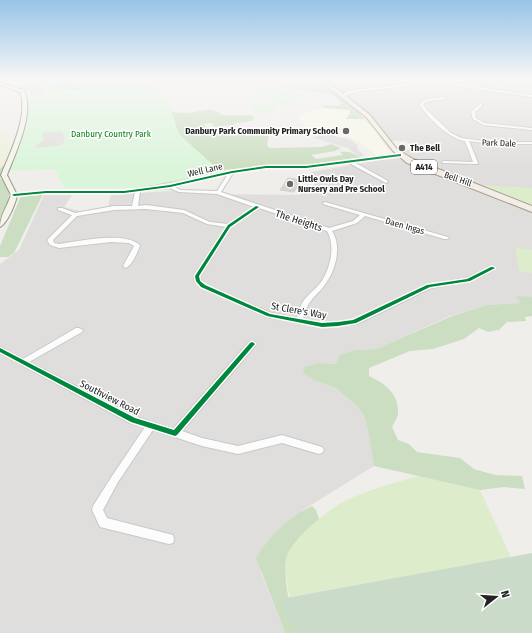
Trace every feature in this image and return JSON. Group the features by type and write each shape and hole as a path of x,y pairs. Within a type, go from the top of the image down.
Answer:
{"main road":[{"name":"Bell Hill","path":"361,110 375,122 385,138 400,155 424,167 477,186 532,209"}],"street":[{"path":"0,225 12,203 14,195 4,175 24,119 26,110"},
{"name":"Park Dale","path":"425,110 450,134 466,140 491,143 532,143"},
{"path":"476,110 474,112 474,118 483,124"},
{"path":"477,126 483,124 532,129"},
{"name":"Park Dale","path":"444,162 476,163 466,140"},
{"name":"Well Lane","path":"14,195 46,192 104,192 138,190 170,186 232,172 266,167 306,167 400,155"},
{"path":"351,162 386,182"},
{"path":"218,193 232,172"},
{"name":"The Heights","path":"170,186 179,191 218,193 329,230 333,234 334,245 330,271 323,284 306,302 299,321"},
{"path":"135,206 138,190"},
{"name":"Daen Ingas","path":"326,203 446,238"},
{"path":"60,209 75,215 135,206 184,212 209,223 229,226"},
{"name":"St Clere's Way","path":"257,206 229,226 197,276 198,281 203,286 269,315 322,325 354,322 429,286 468,280 493,268"},
{"path":"329,230 355,222 364,214"},
{"path":"75,215 50,240 52,244 59,246 116,240 132,241 137,245 126,266"},
{"path":"23,362 79,330"},
{"path":"175,433 252,344"},
{"name":"Southview Road","path":"0,350 133,420 202,442 238,450 282,439 319,450"},
{"path":"151,426 114,479 97,510 104,523 169,539"}],"shaded area":[{"name":"Danbury Park Community Primary School","path":"319,110 351,110 373,128 390,153 376,155 360,142 347,136 336,138 335,135 301,128 305,125 298,122 303,113"},
{"path":"357,110 532,110 532,297 517,297 520,303 487,305 450,316 376,349 356,350 336,364 319,363 316,381 336,388 358,407 366,420 374,466 303,510 261,573 285,633 0,633 0,264 19,250 44,195 72,195 64,207 84,212 108,206 111,195 169,191 213,194 299,195 318,182 311,172 404,156 398,151 414,149 406,141 385,141 373,123"},
{"path":"62,131 65,137 63,144 38,148 34,147 45,139 42,136 44,132"},
{"path":"323,133 351,140 357,145 358,150 365,156 359,157 348,148 314,138"}],"green space":[{"name":"Danbury Country Park","path":"27,110 170,110 179,134 221,172 137,188 64,188 55,169 8,171 23,131"},
{"path":"74,110 162,110 170,112 188,113 212,110 223,115 253,115 254,118 251,121 236,123 234,125 214,127 212,123 203,124 208,128 207,131 210,132 265,134 269,136 267,145 269,148 322,147 331,144 341,148 335,151 311,155 316,159 343,155 340,152 351,153 363,157 308,165 224,170 170,183 138,188 79,188"},
{"path":"251,110 276,110 274,111 276,112 254,113"},
{"path":"344,110 354,110 365,119 346,119 350,113 350,110"},
{"path":"0,131 10,133 11,156 0,168"},
{"path":"11,156 0,178 0,169"},
{"path":"0,178 8,188 9,198 0,220"},
{"path":"481,185 532,188 532,207"},
{"path":"43,194 14,253 8,257 0,257 0,246 20,198 24,195"},
{"path":"515,247 532,250 532,273 519,271"},
{"path":"516,296 532,297 532,316 525,317 526,321 507,322 499,330 488,332 479,328 464,339 433,349 410,351 369,368 369,376 390,390 396,400 398,415 392,427 398,440 409,444 417,452 460,458 474,469 495,475 522,476 525,489 504,487 480,490 374,466 366,420 358,407 336,388 316,381 303,373 304,367 319,363 336,364 340,355 356,350 376,349 452,316 487,305 520,303"},
{"path":"419,476 480,490 511,557 290,597 286,575 288,552 305,531 340,503 382,486"},
{"path":"312,506 316,510 319,519 292,546 287,557 285,573 287,592 293,614 305,633 285,633 256,558 267,542 287,521 303,510"},
{"path":"532,553 532,633 296,633 280,599"}],"building":[{"name":"Little Owls Day Nursery and Pre School","path":"288,178 301,180 294,192 280,190"}],"cycle path":[{"path":"14,195 46,192 124,192 170,186 232,172 266,167 306,167 400,155"},
{"path":"257,207 229,226 197,276 198,281 203,286 269,315 322,325 354,322 429,286 468,280 493,268"},
{"path":"0,350 133,420 175,433 252,344"}],"place":[{"name":"Danbury Park Community Primary School","path":"346,131"},
{"name":"The Bell","path":"402,148"},
{"name":"Little Owls Day Nursery and Pre School","path":"290,184"}]}
